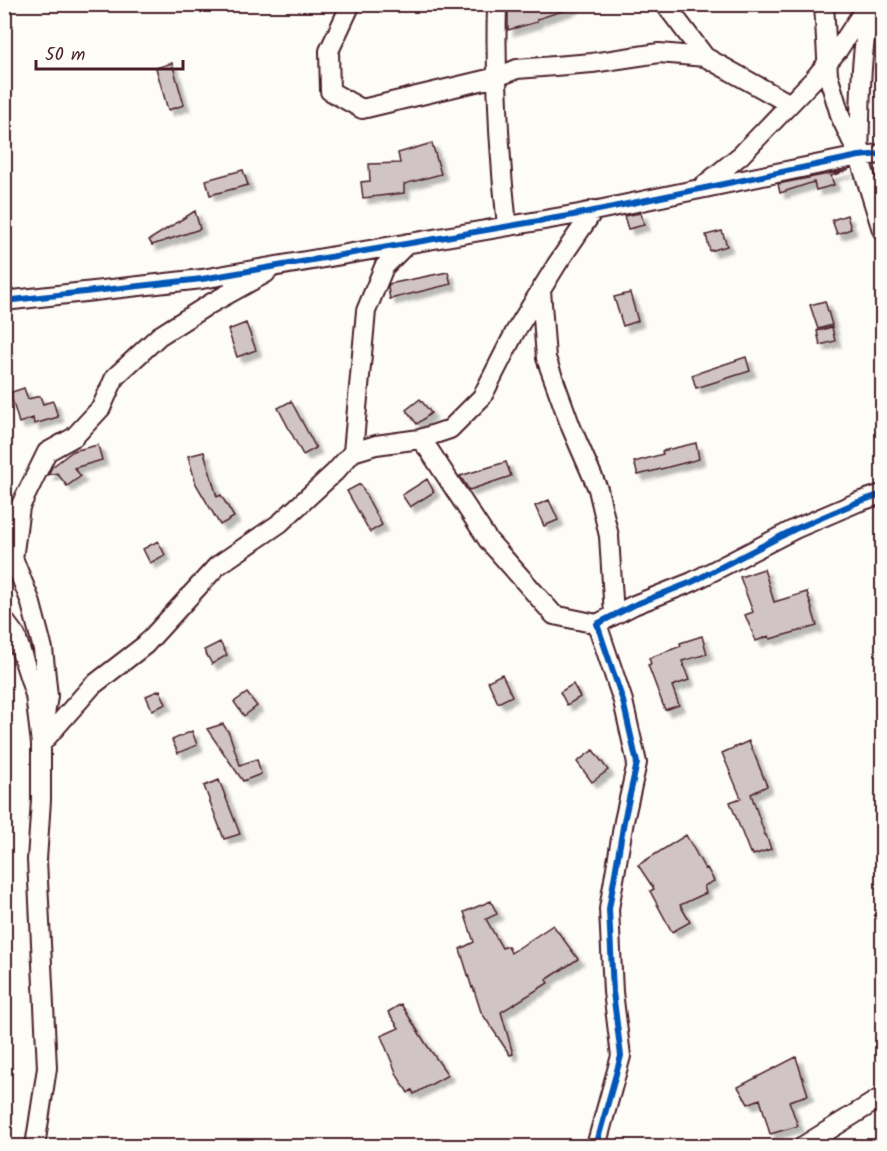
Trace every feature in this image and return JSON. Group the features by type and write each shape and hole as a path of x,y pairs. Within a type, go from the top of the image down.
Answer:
{"street":[{"path":"351,4 329,51 330,91 362,108 496,77 517,69 592,63 659,53 705,57 790,104"},
{"path":"496,4 496,77 500,164 507,226"},
{"path":"665,4 705,57"},
{"path":"824,4 828,75 841,118 859,156 882,230"},
{"path":"700,189 741,155 828,63 870,4"},
{"path":"859,156 862,56 870,4"},
{"path":"4,301 202,279 281,266 594,210 859,156 882,154"},
{"path":"41,744 92,686 145,645 217,566 280,523 353,452 376,445 420,439 450,429 482,397 515,332 594,210"},
{"path":"353,452 366,311 384,267 408,243"},
{"path":"13,560 21,507 47,452 74,437 101,408 115,377 159,336 208,304 281,266"},
{"path":"541,290 546,358 571,428 598,489 609,536 606,619 637,763 624,821 609,909 613,992 621,1056 596,1146"},
{"path":"420,439 488,540 555,615 606,619 692,582 795,529 882,494"},
{"path":"4,535 30,600 43,649 48,696 41,744"},
{"path":"4,620 16,636 35,694 41,744 41,800 37,860 47,1068 35,1146"},
{"path":"803,1146 882,1097"}],"building":[{"path":"525,5 572,5 572,8 537,19 537,22 508,30 508,10"},
{"path":"172,63 184,105 168,110 156,68"},
{"path":"432,143 441,174 404,184 404,193 363,198 361,182 370,181 369,164 400,163 398,153"},
{"path":"243,170 248,185 210,195 206,180"},
{"path":"849,170 831,176 834,185 816,190 814,182 780,193 778,184"},
{"path":"195,211 200,229 152,245 149,240"},
{"path":"641,213 644,225 628,229 624,216"},
{"path":"847,215 851,229 837,234 832,220"},
{"path":"722,231 727,246 710,251 706,235"},
{"path":"448,272 451,284 390,299 389,284"},
{"path":"630,293 638,321 623,326 614,297"},
{"path":"825,301 832,325 818,329 810,305"},
{"path":"246,323 256,350 237,357 228,330"},
{"path":"832,327 835,341 820,345 817,331"},
{"path":"746,357 750,371 696,388 692,375"},
{"path":"24,388 28,399 40,396 43,404 53,401 58,417 34,424 33,418 19,423 12,392"},
{"path":"420,399 431,413 417,424 406,410"},
{"path":"291,401 316,448 303,455 278,408"},
{"path":"696,443 699,459 638,475 634,462 663,454 662,451"},
{"path":"98,445 102,460 74,468 81,476 67,486 57,473 48,475 52,467 73,451"},
{"path":"204,452 217,497 221,495 234,517 220,525 196,484 188,456"},
{"path":"506,462 511,476 469,490 460,476"},
{"path":"427,479 434,492 410,507 402,495"},
{"path":"360,484 382,525 370,532 347,491"},
{"path":"549,500 558,520 544,526 535,506"},
{"path":"158,541 165,555 150,563 143,549"},
{"path":"764,569 774,602 807,592 817,626 756,641 745,615 753,612 740,577"},
{"path":"702,636 707,654 682,661 689,680 672,686 679,705 665,710 648,665 651,664 649,658 681,646 680,643"},
{"path":"220,642 227,655 212,664 204,650"},
{"path":"502,674 512,696 498,703 488,681"},
{"path":"573,684 580,697 567,705 560,692"},
{"path":"160,690 166,704 152,710 146,696"},
{"path":"247,693 257,706 244,716 234,702"},
{"path":"223,724 229,733 240,765 257,759 261,774 243,781 207,729"},
{"path":"192,731 197,745 178,753 172,740"},
{"path":"749,741 767,786 751,794 771,849 753,855 752,852 750,853 730,802 741,798 722,753"},
{"path":"593,750 608,770 592,782 577,762"},
{"path":"219,780 240,834 224,839 204,786"},
{"path":"686,835 714,881 704,886 706,893 680,905 690,922 672,932 650,891 654,889 638,865"},
{"path":"491,901 497,914 486,919 502,948 508,946 511,953 553,925 578,959 546,980 548,983 501,1012 513,1054 510,1055 481,1012 460,949 474,942 464,912"},
{"path":"401,1004 448,1075 414,1094 412,1090 408,1093 398,1077 381,1036 399,1028 388,1012"},
{"path":"796,1057 808,1095 789,1101 798,1126 770,1134 760,1099 748,1104 738,1087"}],"cycle path":[{"path":"4,301 202,279 579,214 859,156 882,154"},
{"path":"596,1146 621,1056 613,992 609,909 624,821 637,763 623,701 597,624 634,605 692,582 795,529 882,494"}]}
